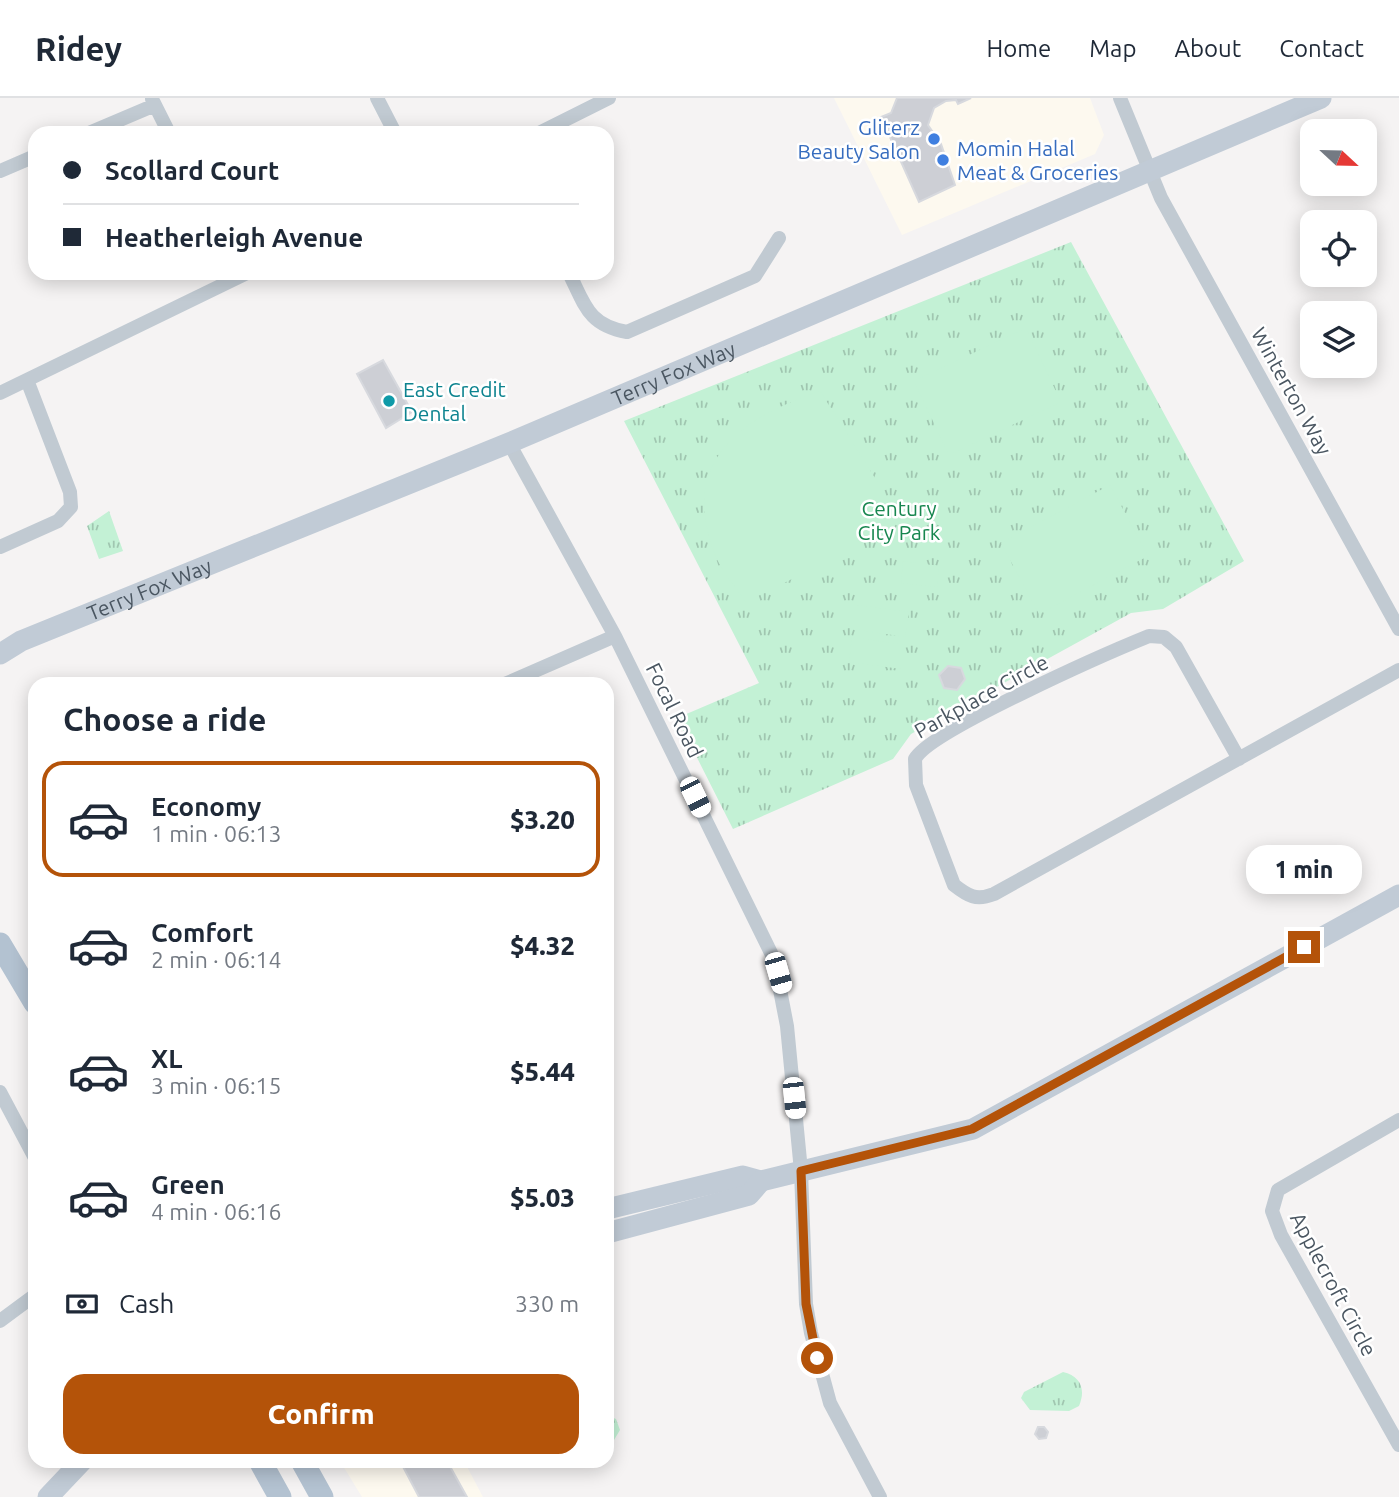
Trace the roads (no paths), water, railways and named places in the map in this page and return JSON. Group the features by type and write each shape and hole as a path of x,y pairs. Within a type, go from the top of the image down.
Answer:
{"main road":[{"path":"0,944 28,991"},
{"path":"264,1468 280,1497"},
{"path":"306,1468 322,1497"}],"street":[{"path":"377,98 391,126"},
{"name":"Winterton Way","path":"1120,98 1149,172 1399,629"},
{"name":"Terry Fox Way","path":"0,654 22,640 509,443 912,269 1321,98"},
{"path":"552,126 604,99"},
{"path":"103,126 153,102 165,126"},
{"path":"0,171 28,159"},
{"path":"572,280 590,316 607,328 627,332 755,276 779,237"},
{"path":"0,393 233,280"},
{"path":"0,547 58,521 71,507 70,492 27,380"},
{"name":"Focal Road","path":"509,443 615,636 774,960 787,1026 801,1171 806,1304 811,1333 830,1403 880,1497"},
{"name":"Parkplace Circle","path":"1239,759 1176,647 1159,635 1139,638 1014,697 927,746 915,759 915,779 954,884 965,894 982,899 1239,759 1399,670"},
{"path":"521,677 615,636"},
{"name":"Terry Fox Way","path":"0,641 22,640"},
{"path":"614,1207 743,1176 761,1181 972,1129 1399,895"},
{"path":"0,1092 28,1145"},
{"name":"Applecroft Circle","path":"1399,1120 1278,1190 1272,1211 1281,1235 1399,1445"},
{"path":"614,1231 749,1195 761,1181"},
{"path":"0,1321 28,1300"},
{"path":"48,1497 75,1468"}],"place":[{"name":"Gliterz Beauty Salon","path":"934,139"},
{"name":"Momin Halal Meat & Groceries","path":"943,160"},
{"name":"East Credit Dental","path":"389,401"}],"park label":[{"name":"Century City Park","path":"899,520"}]}
